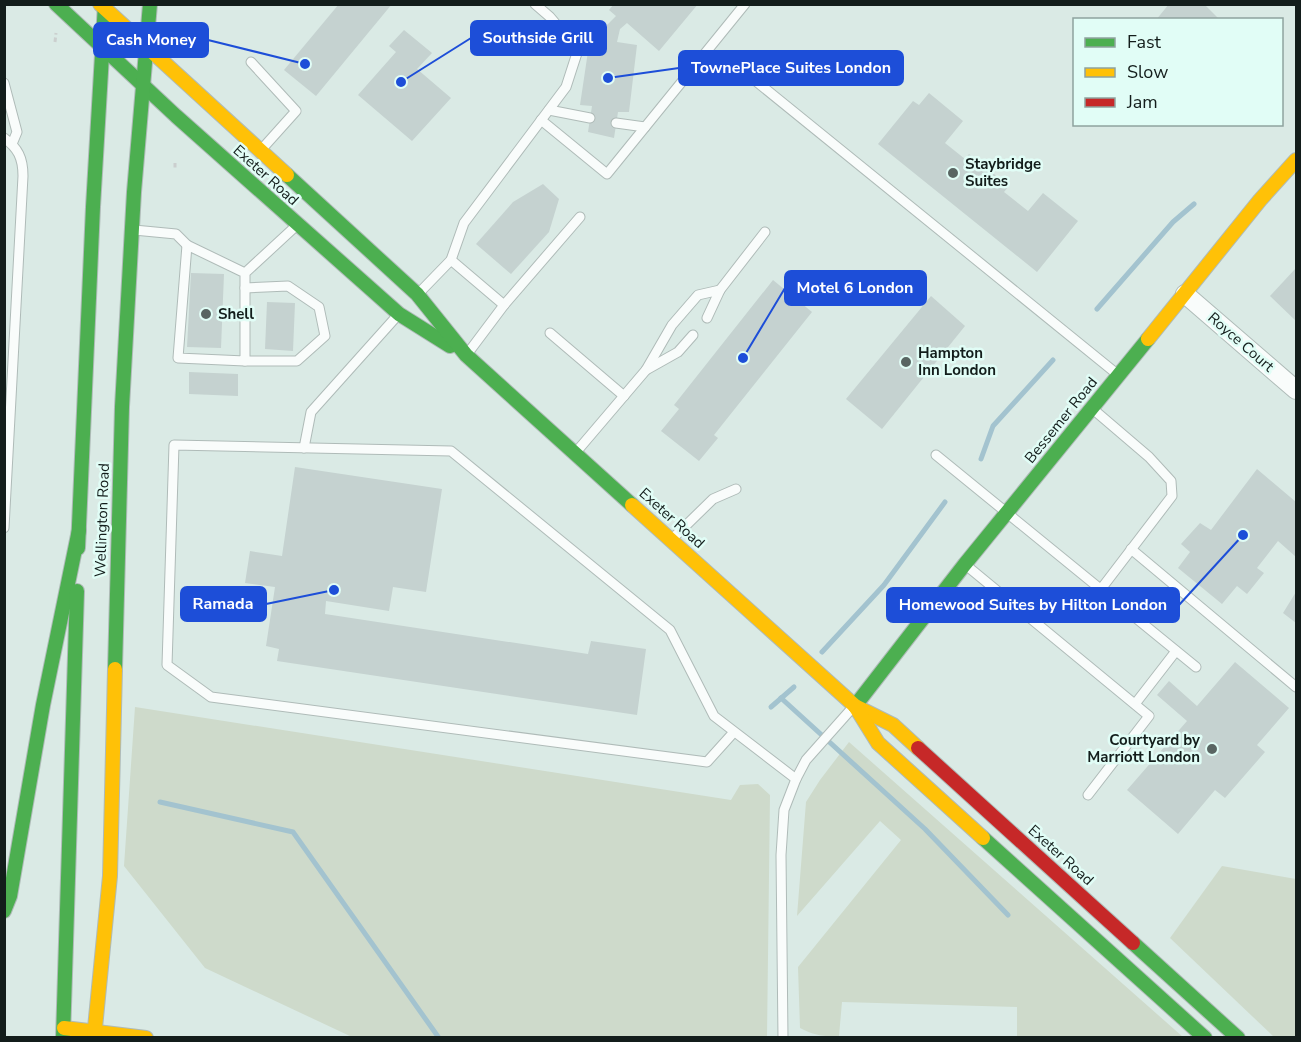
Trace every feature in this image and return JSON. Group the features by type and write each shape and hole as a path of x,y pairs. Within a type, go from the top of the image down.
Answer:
{"main road":[{"name":"Exeter Road","path":"56,4 184,124 399,314 466,355"},
{"path":"137,4 142,44"},
{"name":"Wellington Road","path":"95,1035 110,876 122,407 143,84 142,44 150,4"},
{"name":"Exeter Road","path":"103,6 417,294 466,355 855,706 893,725 1238,1038"},
{"name":"Wellington Road","path":"63,1033 79,530 103,6"},
{"name":"Bessemer Road","path":"855,706 1006,513 1260,200 1288,175 1296,160"},
{"path":"4,911 13,884 43,705 79,530"},
{"name":"Exeter Road","path":"855,706 878,743 1204,1038"},
{"path":"63,1033 146,1038"}],"street":[{"name":"Royce Court","path":"1185,294 1296,390"}],"lane":[{"path":"417,294 451,260 464,223 566,87 578,50 550,17 535,4"},
{"path":"541,120 607,174 745,4"},
{"path":"251,62 296,111 260,152"},
{"path":"757,82 1119,375"},
{"path":"4,83 17,132 8,141 16,148 23,162 4,528"},
{"path":"549,110 590,118"},
{"path":"616,123 645,127"},
{"path":"466,355 504,305 580,218"},
{"path":"245,361 245,273 297,225"},
{"path":"132,230 176,234 187,245 245,273"},
{"path":"707,318 720,290 765,232"},
{"path":"187,245 178,358 297,361 325,336 319,307 288,286 245,288"},
{"path":"451,260 504,305"},
{"path":"576,453 646,370 672,325 698,295 720,290"},
{"path":"304,448 311,412 399,314"},
{"path":"4,321 16,321"},
{"path":"550,333 624,396"},
{"path":"646,370 678,351 693,335"},
{"path":"1092,408 1149,456 1171,481 1172,496 1101,589"},
{"path":"734,732 707,762 211,697 167,665 174,445 451,451 670,630 714,716 796,779"},
{"path":"936,455 1196,668"},
{"path":"672,540 712,499 736,489"},
{"path":"1131,549 1296,687"},
{"path":"965,564 1149,716 1088,795"},
{"path":"1135,704 1176,651"},
{"path":"783,1038 781,855 784,810 806,760 855,706"}],"path":[{"path":"55,42 56,33"},
{"path":"174,163 175,168"}],"green space":[{"path":"135,707 731,800 740,785 758,784 770,795 767,1037 352,1037 205,968 124,866"},
{"path":"849,742 1183,1037 1017,1037 1017,1007 842,1002 839,1036 819,1035 800,1028 798,967 901,840 880,821 797,916 806,802"},
{"path":"1222,866 1296,879 1296,1037 1274,1037 1170,938"}],"building":[{"path":"339,4 392,4 316,96 284,70"},
{"path":"614,4 698,4 659,51 627,23 620,29 617,42 637,45 629,112 618,112 614,138 588,132 592,106 580,105 590,38 606,39 607,25 616,16 609,10"},
{"path":"1169,4 1204,4 1218,18 1158,18"},
{"path":"404,30 432,53 417,69 451,98 412,141 358,95 396,52 389,46"},
{"name":"Staybridge Suites","path":"929,93 963,121 945,143 965,159 969,154 1009,186 1004,192 1028,211 1043,193 1078,221 1037,272 878,144 913,101 919,105"},
{"path":"543,184 559,199 549,232 511,274 476,244 513,202"},
{"path":"1296,268 1296,321 1270,296"},
{"path":"191,273 224,274 221,348 187,347"},
{"path":"773,280 812,312 714,435 718,438 699,461 661,431 679,409 674,405"},
{"name":"Hampton Inn London","path":"931,296 965,326 882,429 846,399"},
{"path":"267,302 295,303 293,351 265,349"},
{"path":"189,372 238,374 238,396 189,394"},
{"path":"295,467 442,489 426,592 393,587 389,611 326,601 325,614 588,654 591,641 646,649 637,715 277,661 279,649 266,646 275,587 245,583 250,551 282,556"},
{"path":"1257,469 1296,502 1296,557 1278,541 1257,568 1264,573 1247,594 1237,586 1222,604 1178,568 1190,552 1181,544 1200,523 1211,530"},
{"path":"1296,592 1296,623 1283,613"},
{"name":"Courtyard by Marriott London","path":"1235,662 1289,708 1257,745 1265,752 1225,798 1215,790 1178,834 1127,790 1187,721 1157,695 1169,681 1197,706"}],"waterway":[{"path":"1097,309 1173,222 1194,204"},
{"path":"981,459 993,426 1053,360"},
{"path":"822,652 884,585 945,502"},
{"path":"771,707 794,687"},
{"path":"781,698 925,829 1008,915"},
{"path":"160,802 293,832 439,1038"}],"traffic: fast":[{"path":"56,4 176,116 399,314 450,346"},
{"path":"78,548 93,207 105,4"},
{"path":"115,669 122,407 134,192 150,4"},
{"path":"287,175 417,294 466,355 632,505"},
{"path":"855,706 965,564 1148,339"},
{"path":"4,911 10,896 43,705 79,530"},
{"path":"63,1038 77,591"},
{"path":"983,838 1205,1038"},
{"path":"1133,943 1238,1038"}],"traffic: slow":[{"path":"100,4 287,175"},
{"path":"1148,339 1260,200 1296,160"},
{"path":"632,505 855,706 893,725 918,748"},
{"path":"94,1038 110,876 115,669"},
{"path":"855,706 878,743 983,838"},
{"path":"64,1028 146,1038"}],"traffic: jam":[{"path":"918,748 1133,943"}],"place":[{"name":"Cash Money","path":"305,64"},
{"name":"TownePlace Suites London","path":"608,78"},
{"name":"Southside Grill","path":"401,82"},
{"name":"Staybridge Suites","path":"953,173"},
{"name":"Shell","path":"206,314"},
{"name":"Motel 6 London","path":"743,358"},
{"name":"Hampton Inn London","path":"906,362"},
{"name":"Homewood Suites by Hilton London","path":"1243,535"},
{"name":"Ramada","path":"334,590"},
{"name":"Courtyard by Marriott London","path":"1212,749"}]}
